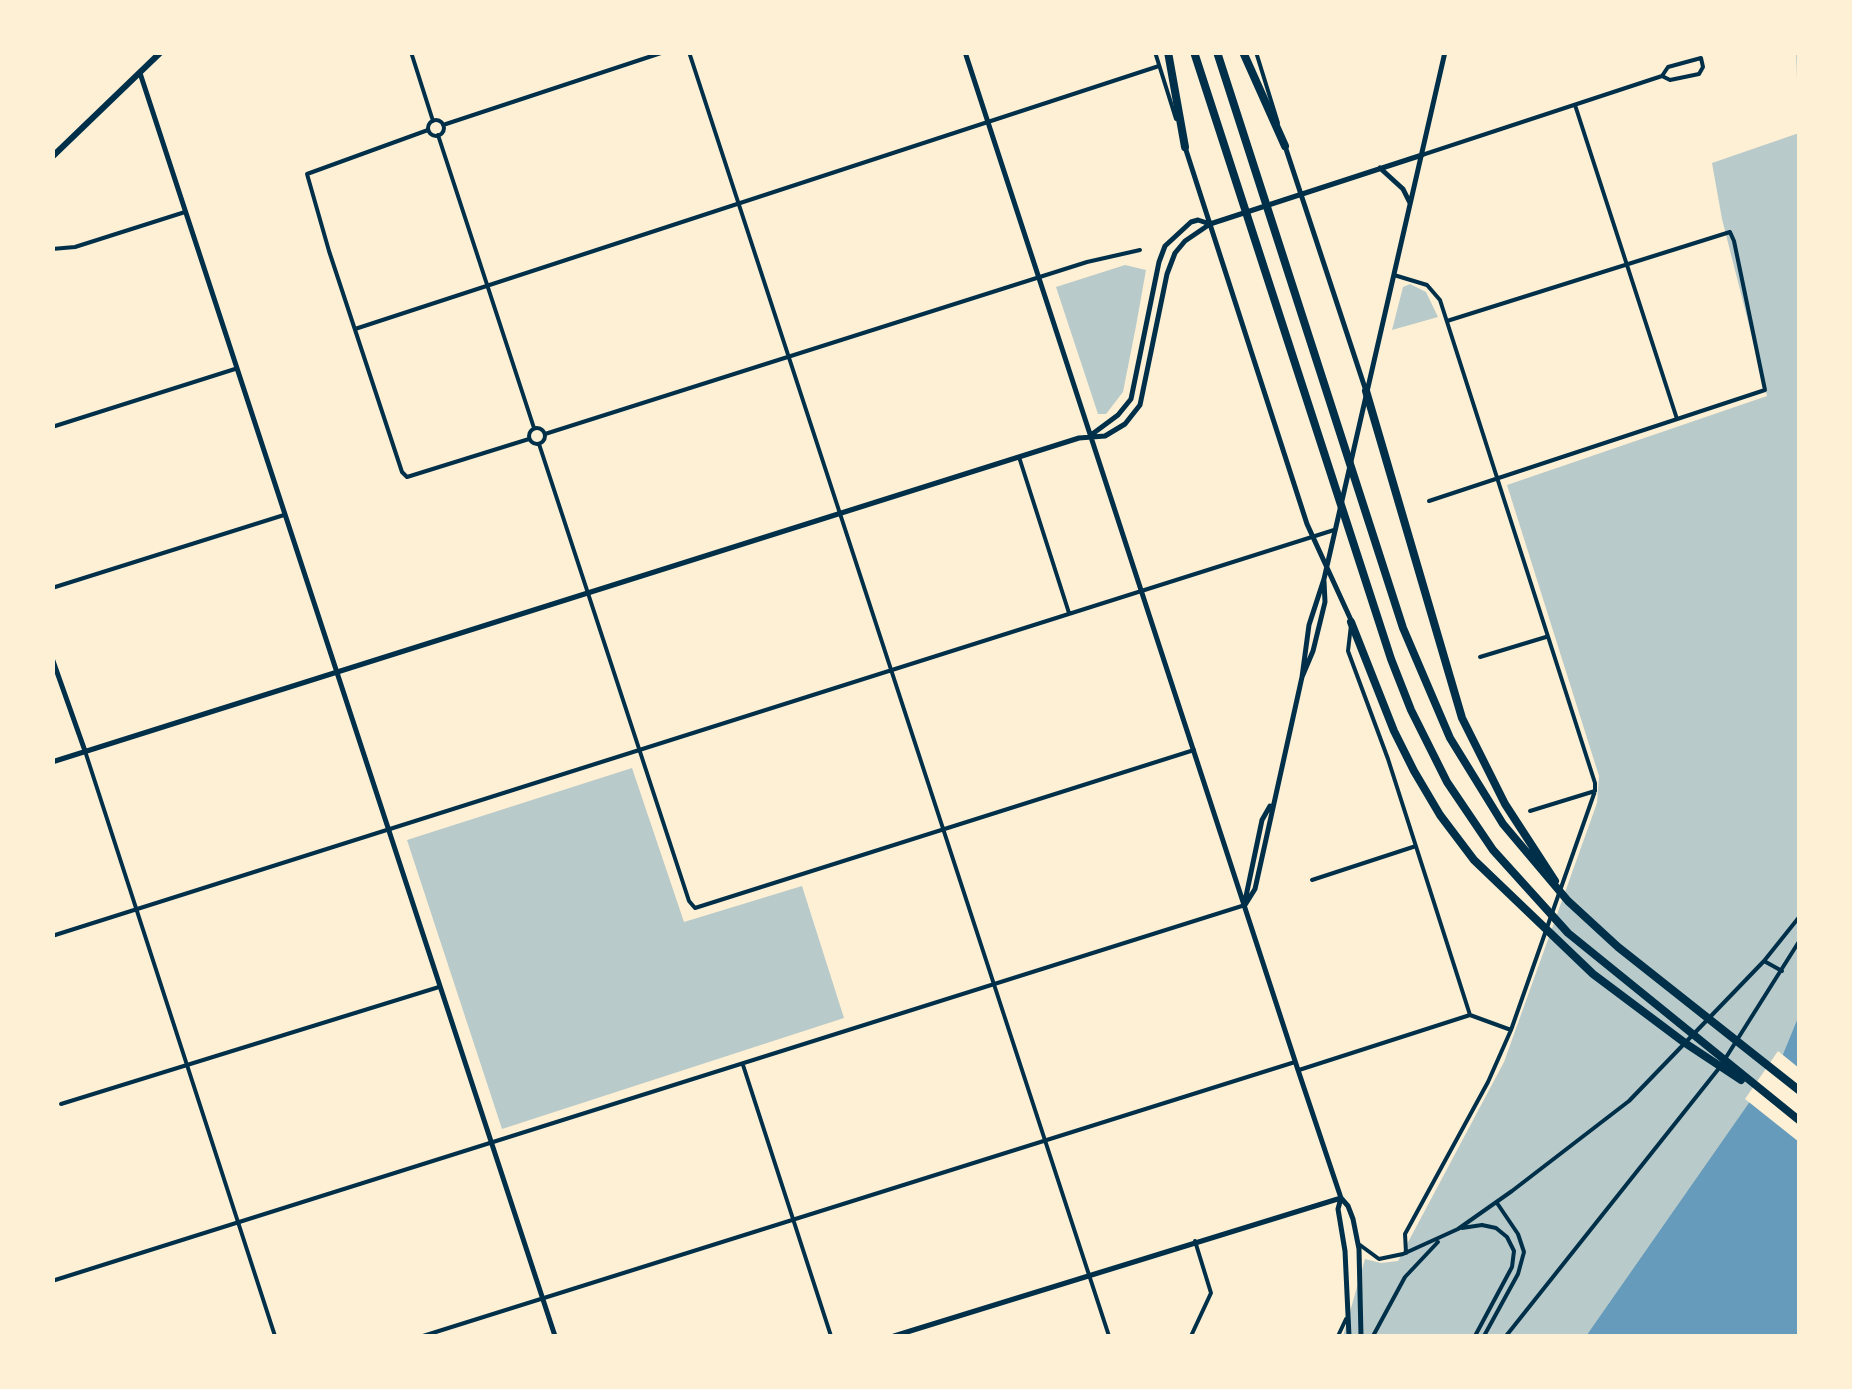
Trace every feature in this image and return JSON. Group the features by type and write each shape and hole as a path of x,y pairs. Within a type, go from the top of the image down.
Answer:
{"highway":[{"path":"1168,52 1185,147"},
{"path":"1194,52 1404,695 1461,806 1493,850 1568,933 1800,1121"},
{"path":"1218,52 1417,665 1470,773 1504,824 1576,910 1800,1092"},
{"path":"1243,52 1286,146"},
{"path":"1366,390 1462,718 1505,804 1545,871"},
{"path":"1351,622 1394,732 1424,790 1474,860 1562,947 1685,1043 1783,1108"}],"main road":[{"path":"52,158 162,52"}],"street":[{"path":"410,52 433,120 443,125 664,52"},
{"path":"689,52 1110,1336"},
{"path":"966,52 1340,1198 1348,1206 1357,1241 1362,1336"},
{"path":"1155,52 1313,536 1351,622 1348,651 1470,1015"},
{"path":"1256,52 1366,390"},
{"path":"1244,905 1262,820 1271,803 1302,677 1326,602 1324,579 1330,531 1445,52"},
{"path":"1091,435 1115,432 1140,406 1171,262 1185,240 1210,224 1662,76 1668,67 1700,58 1703,66 1698,74 1670,80 1662,76"},
{"path":"355,328 1160,66"},
{"path":"140,73 555,1336"},
{"path":"1575,105 1677,420"},
{"path":"428,130 438,136 534,428 529,438 407,477 402,472 307,174 428,130 433,120"},
{"path":"438,136 443,125"},
{"path":"1380,168 1403,189 1411,204"},
{"path":"52,249 74,248 185,212"},
{"path":"52,762 1091,435 1118,415 1131,399 1158,262 1166,246 1191,222 1210,224"},
{"path":"1429,501 1765,390 1730,232 1447,321"},
{"path":"539,444 545,434 1115,253 1140,250"},
{"path":"1394,276 1418,281 1434,291 1447,321 1595,791 1511,1030 1488,1082 1405,1234 1406,1253"},
{"path":"52,427 235,369"},
{"path":"534,428 545,434"},
{"path":"529,438 539,444 689,901 695,908 1194,750"},
{"path":"1019,457 1069,614"},
{"path":"52,588 284,516"},
{"path":"52,936 1330,531"},
{"path":"1480,657 1546,637"},
{"path":"52,658 275,1336"},
{"path":"1530,811 1595,791"},
{"path":"1312,880 1416,846"},
{"path":"52,1282 1244,905"},
{"path":"1357,1241 1379,1259 1406,1253 1458,1229 1496,1202 1628,1100 1764,961 1800,916"},
{"path":"1506,1336 1708,1084 1800,940"},
{"path":"1764,961 1782,971"},
{"path":"61,1104 439,987"},
{"path":"1298,1070 1470,1015 1511,1030"},
{"path":"423,1336 1295,1062"},
{"path":"743,1064 831,1336"},
{"path":"894,1336 1340,1198"},
{"path":"1340,1198 1349,1336"},
{"path":"1484,1336 1518,1274 1524,1252 1518,1234 1496,1202"},
{"path":"1458,1229 1482,1225 1496,1228 1514,1251 1512,1266 1475,1336"},
{"path":"1373,1336 1405,1277 1441,1238"},
{"path":"1190,1336 1211,1294 1196,1241"},
{"path":"1338,1336 1348,1314"}],"shaded area":[{"path":"1796,53 1799,53 1799,133"},
{"path":"1799,133 1799,1015 1783,1054 1586,1336 1343,1336 1365,1259 1381,1263 1398,1261 1504,1062 1597,803 1599,776 1507,485 1767,396 1722,219 1712,163"},
{"path":"1125,265 1146,270 1136,326 1123,392 1106,414 1098,414 1056,287"},
{"path":"1410,284 1426,292 1438,317 1392,330 1403,287"},
{"path":"632,768 684,922 802,886 844,1018 502,1129 407,840"}],"water":[{"path":"1799,1015 1799,1336 1586,1336 1783,1054"}],"pier":[{"path":"1778,1051 1799,1068 1799,1142 1745,1099"}]}
